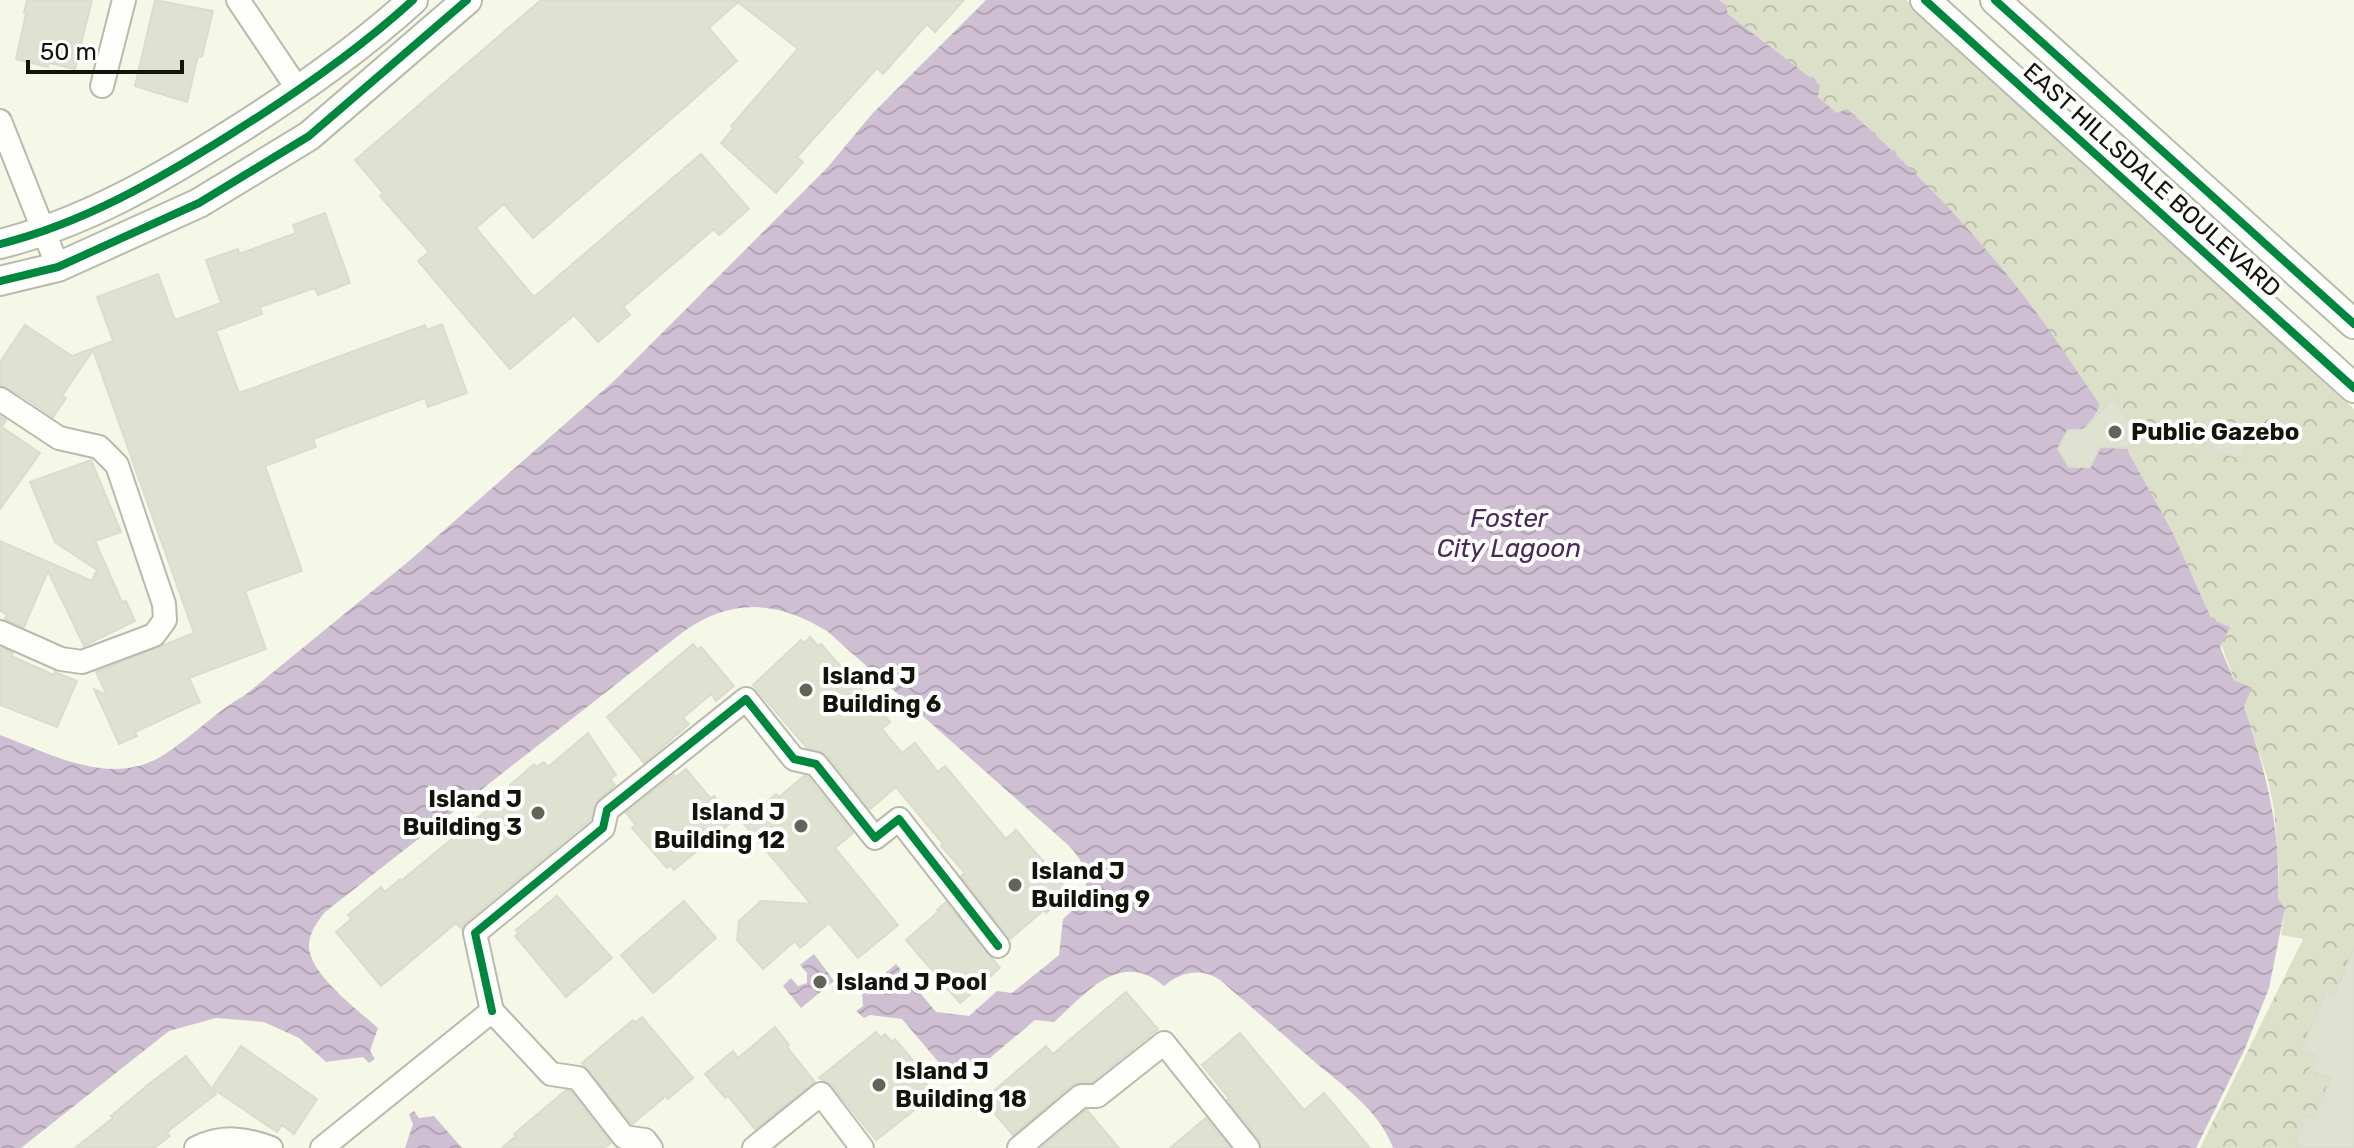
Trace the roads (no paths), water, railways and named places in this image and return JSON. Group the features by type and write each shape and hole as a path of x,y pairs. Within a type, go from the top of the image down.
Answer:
{"main road":[{"path":"0,244 45,233 165,176 299,91 413,0"},
{"path":"0,281 58,267 199,203 309,136 467,0"},
{"name":"EAST HILLSDALE BOULEVARD","path":"1925,0 2354,388"},
{"name":"EAST HILLSDALE BOULEVARD","path":"1995,0 2354,324"}],"street":[{"path":"102,86 124,0"},
{"path":"235,1 299,91"},
{"path":"0,121 58,267"},
{"path":"0,399 59,438 99,447 117,465 164,604 165,620 154,635 88,662 75,662 0,632"},
{"path":"651,1148 645,1140 624,1137 578,1078 551,1074 492,1011 475,933 603,828 607,810 746,699 794,759 816,764 875,838 899,819 998,946"},
{"path":"322,1148 492,1011"},
{"path":"1019,1148 1081,1096 1097,1096 1164,1043 1248,1148"},
{"path":"754,1148 821,1094 862,1148"},
{"path":"196,1148 217,1140 236,1138 271,1148"}],"water":[{"name":"Foster City Lagoon","path":"986,0 1719,0 1726,5 1728,14 1820,85 1818,97 1837,113 1847,109 1895,154 1942,200 2007,274 2100,405 2093,418 2101,427 2068,430 2058,449 2069,467 2090,467 2100,448 2098,443 2109,437 2115,448 2126,448 2174,535 2212,620 2230,627 2220,647 2234,680 2252,688 2244,706 2270,801 2277,848 2278,899 2285,908 2269,988 2244,1051 2196,1148 1393,1148 1378,1121 1358,1098 1220,980 1198,972 1177,977 1164,986 1148,976 1133,972 1119,973 1092,988 1054,1022 1035,1020 979,1067 941,1065 902,1019 870,1015 864,1018 856,1011 863,1006 862,993 896,964 936,1012 969,1016 997,991 1012,993 1059,955 1063,919 1084,893 1086,874 1083,865 1068,845 827,631 790,613 754,607 719,613 683,632 325,912 310,937 311,957 336,991 378,1028 370,1051 375,1059 369,1063 363,1057 326,1062 299,1038 264,1022 216,1018 169,1031 21,1148 0,1148 0,735 61,759 103,768 145,764 185,740 409,561 615,380 827,168 872,114"},
{"name":"Island J Pool","path":"814,954 834,981 801,1008 783,986 791,978 798,986 807,983 807,973 800,965"},
{"path":"414,1111 419,1118 434,1116 462,1148 405,1148 413,1124 409,1115"}],"place":[{"name":"Public Gazebo","path":"2115,432"},
{"name":"Island J Building 6","path":"806,690"},
{"name":"Island J Building 3","path":"538,813"},
{"name":"Island J Building 12","path":"801,826"},
{"name":"Island J Building 9","path":"1015,885"},
{"name":"Island J Pool","path":"820,982"},
{"name":"Island J Building 18","path":"879,1085"}]}
